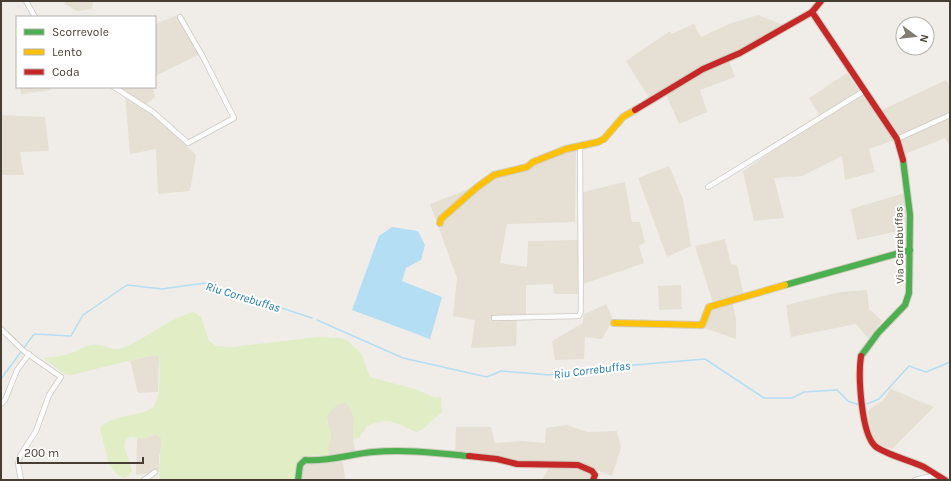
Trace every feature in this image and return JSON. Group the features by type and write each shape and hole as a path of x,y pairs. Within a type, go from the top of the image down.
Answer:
{"street":[{"path":"26,1 34,16"},
{"path":"440,223 441,218 476,188 494,175 527,167 533,162 560,152 604,139 618,121 629,113 703,69 740,53 799,21 812,12 821,1"},
{"name":"Via Carrabuffas","path":"812,12 897,139 901,152 910,213 910,293 905,305 878,333 861,357 860,373 864,417 870,438 876,447 904,458 945,480"},
{"path":"116,88 153,112 188,143 234,118 203,57 180,17"},
{"path":"708,187 864,91"},
{"path":"897,139 950,115"},
{"path":"494,318 579,316 581,312 580,146"},
{"path":"614,323 702,325 709,307 910,250"},
{"path":"1,329 18,346 61,377 49,395 36,431 20,456 18,464 21,480"},
{"path":"1,404 5,400 17,370 27,353"},
{"path":"298,480 300,466 305,460 319,461 373,452 421,452 497,459 517,464 578,465 592,471 595,475 593,480"},
{"path":"144,480 154,472"},
{"path":"915,480 936,475"}],"shaded area":[{"path":"64,1 93,1 92,9 77,11 65,4"},
{"path":"178,15 200,54 156,76 156,24"},
{"path":"758,15 783,25 728,58 735,77 700,90 707,112 679,124 664,90 650,99 626,61 670,31 671,34 694,24 701,37 729,24"},
{"path":"847,73 894,140 869,149 875,172 845,180 842,156 802,176 774,178 784,218 754,221 743,171 821,118 809,98"},
{"path":"946,80 950,89 950,147 945,138 905,154 901,137 882,110"},
{"path":"20,88 51,88 51,90 21,94"},
{"path":"120,88 153,88 155,97 146,104 196,155 190,191 158,194 156,149 130,154 125,94"},
{"path":"1,115 45,117 49,151 20,152 24,175 1,175"},
{"path":"576,148 575,222 507,224 500,263 527,267 528,241 579,240 579,294 554,294 553,284 526,285 526,316 517,315 516,346 471,348 475,320 453,316 457,278 430,204"},
{"path":"669,166 683,199 691,246 667,257 638,178"},
{"path":"625,182 632,222 640,222 645,242 639,246 644,263 583,284 580,193"},
{"path":"905,193 908,229 857,240 851,209"},
{"path":"725,239 731,264 737,265 744,297 732,301 736,319 736,339 704,328 713,303 695,246"},
{"path":"681,285 682,309 659,310 658,286"},
{"path":"867,290 869,309 882,321 869,339 856,324 791,337 786,305 841,292"},
{"path":"606,304 613,320 602,339 585,337 584,359 555,360 552,341 583,323 583,315"},
{"path":"153,355 159,356 158,392 138,393 130,361"},
{"path":"891,389 934,407 892,449 875,443 870,429 868,412 871,408 883,401"},
{"path":"339,403 346,403 351,407 354,420 353,439 355,452 329,457 328,450 331,437 327,418 329,412"},
{"path":"567,425 587,432 617,431 621,448 612,476 594,469 591,480 542,480 552,463 527,463 455,456 456,427 491,427 495,443 522,441 545,443 546,428"},
{"path":"156,434 161,438 162,444 159,456 159,472 136,475 137,437 143,439"},
{"path":"343,462 345,480 298,480 301,470 305,464"}],"green space":[{"path":"194,312 201,317 209,341 216,346 232,347 318,337 340,338 348,341 361,353 370,377 418,390 435,398 441,397 442,412 422,430 416,432 387,421 367,426 359,438 353,439 354,420 352,411 346,403 339,404 329,413 327,417 331,430 329,457 309,456 305,458 302,461 296,480 159,480 161,438 155,434 143,439 131,437 125,440 124,446 132,470 129,476 123,478 118,475 109,465 100,428 108,422 143,412 151,409 155,405 160,384 159,356 153,355 71,375 64,374 44,358 74,352 91,345 101,345 113,349 123,348 167,323"}],"water":[{"path":"392,227 418,231 425,245 421,260 406,268 402,281 442,297 430,339 352,310 379,236"}],"waterway":[{"name":"Riu Correbuffas","path":"1,379 34,334 71,336 83,315 127,285 162,289 205,283 312,318"},
{"name":"Riu Correbuffas","path":"317,320 403,358 487,377 501,371 549,375 599,368 705,359 764,398 792,398 804,392 837,390 848,401 859,405"},
{"name":"Riu Correbuffas","path":"867,404 879,399 909,366 926,372 950,362"}],"traffic: fast":[{"path":"861,356 878,333 905,305 909,293 910,215 903,160"},
{"path":"785,285 910,250"},
{"path":"298,480 300,465 305,460 331,459 385,451 469,456"}],"traffic: slow":[{"path":"440,223 441,219 476,188 494,175 527,167 533,162 566,149 598,142 604,139 623,117 635,110"},
{"path":"614,323 702,325 709,307 785,285"}],"traffic: jam":[{"path":"821,1 812,12 897,139 903,160"},
{"path":"635,110 703,69 740,53 812,12"},
{"path":"861,356 860,389 866,429 870,439 879,449 924,467 945,480"},
{"path":"469,456 497,459 517,464 578,465 592,471 595,475 593,480"}]}
